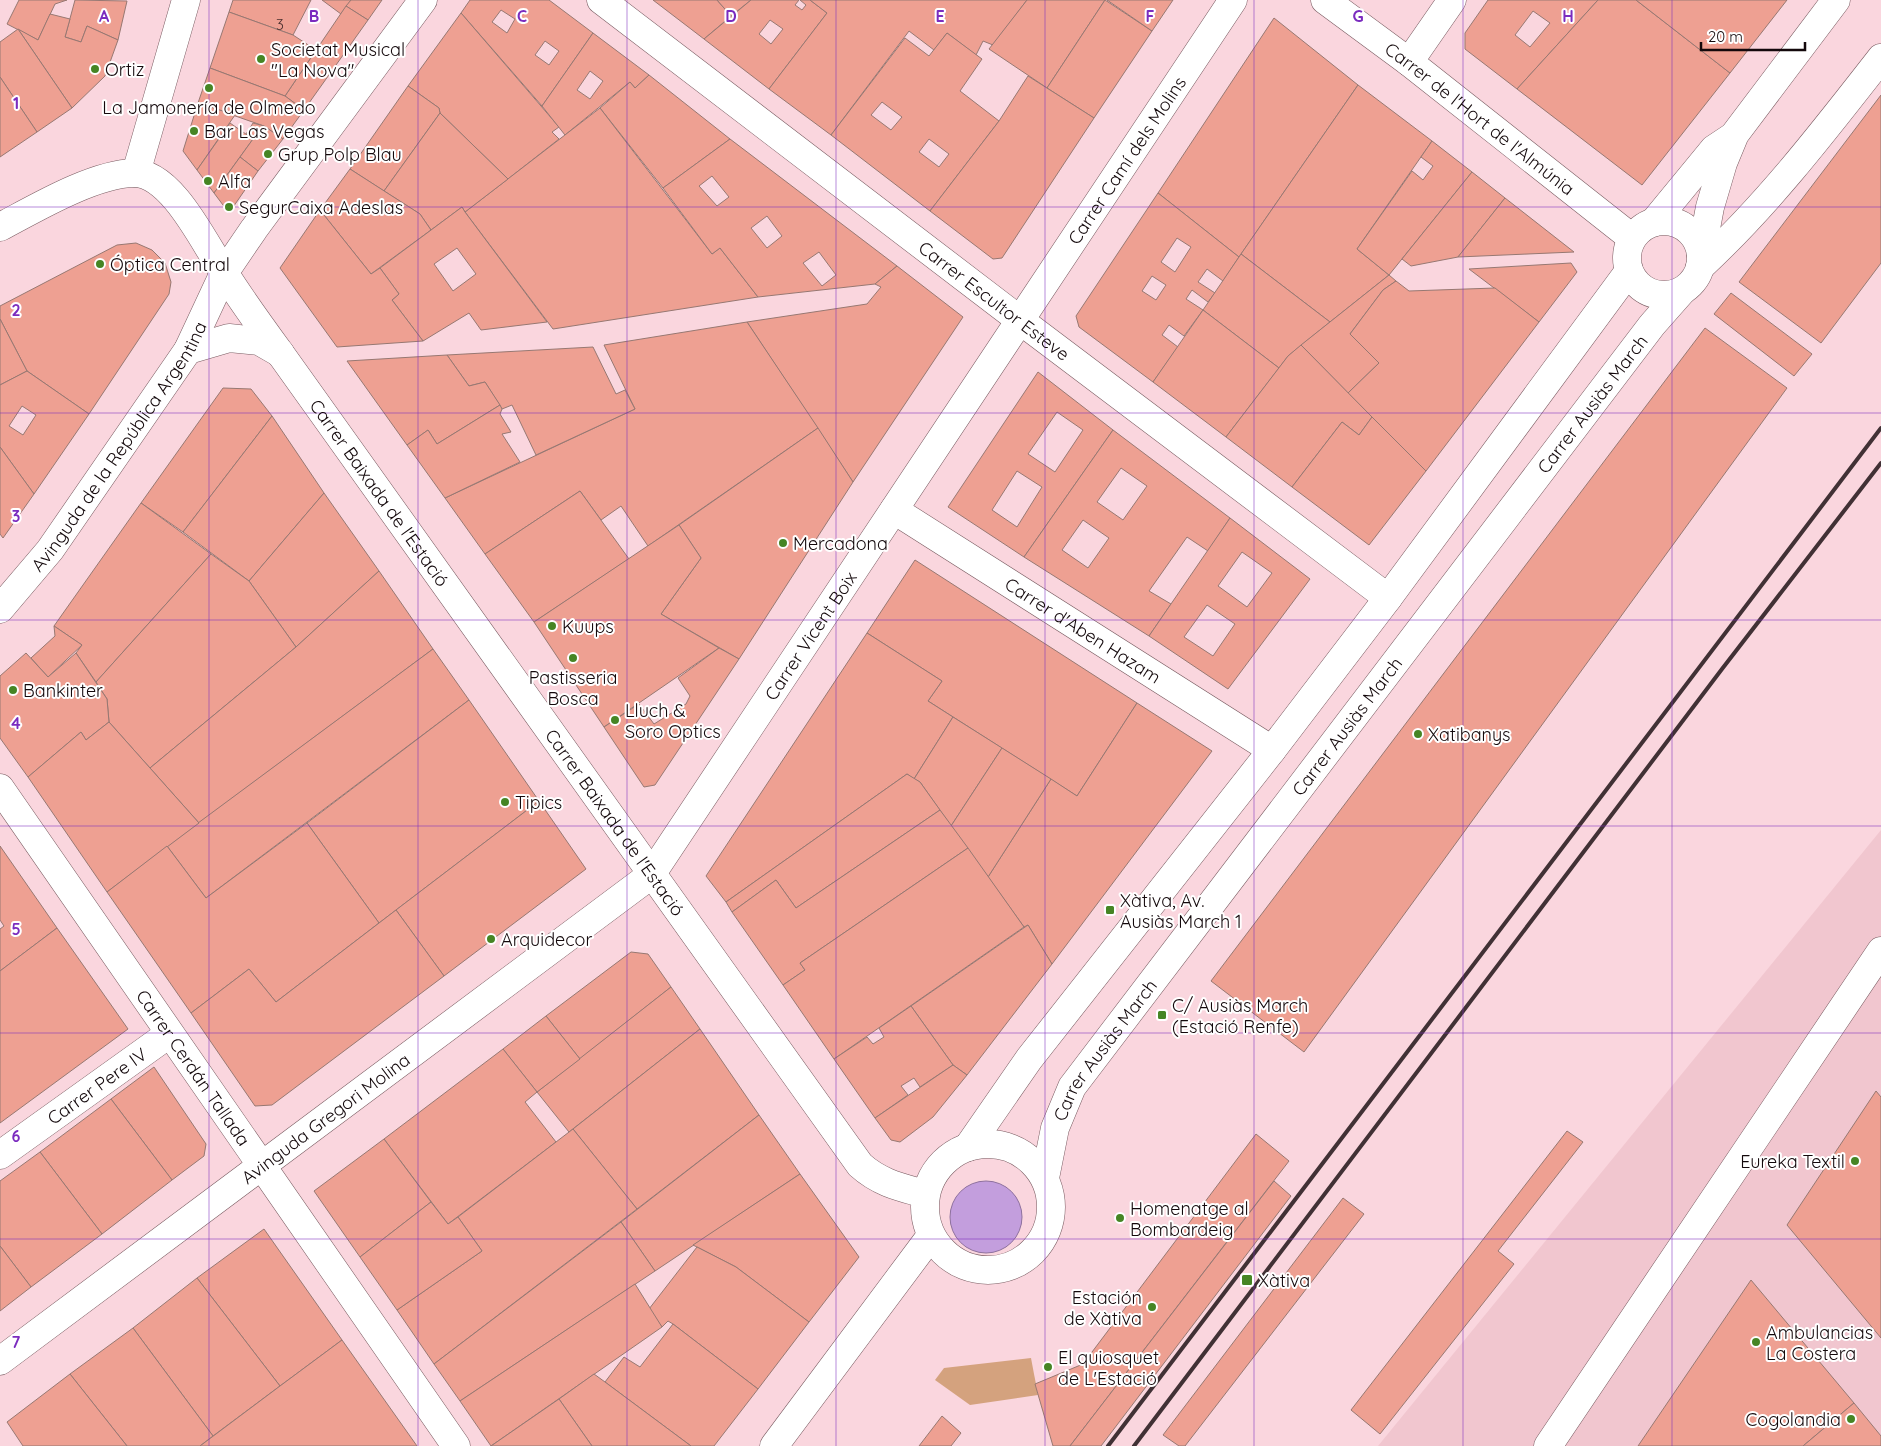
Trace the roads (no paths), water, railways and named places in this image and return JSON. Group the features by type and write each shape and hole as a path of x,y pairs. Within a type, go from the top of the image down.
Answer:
{"street":[{"name":"Avinguda de la República Argentina","path":"0,609 50,550 188,350 224,273 254,228 422,0"},
{"name":"Carrer Escultor Esteve","path":"601,0 1388,598"},
{"name":"Carrer Camí dels Molins","path":"1021,321 1233,0"},
{"name":"Carrer de l'Hort de l'Almúnia","path":"1325,0 1409,62 1632,238"},
{"path":"1409,62 1452,0"},
{"path":"1700,261 1693,235 1685,227 1675,222 1654,222 1645,226 1632,238 1628,249 1629,271 1636,282 1645,290 1670,295 1682,291 1693,281 1700,261 1723,163 1735,134 1836,0"},
{"path":"0,227 62,195 109,177 136,173 181,7"},
{"path":"1700,261 1760,207 1822,134 1881,58"},
{"path":"1654,222 1714,149 1735,134"},
{"name":"Carrer Baixada de l'Estació","path":"136,173 155,181 169,192 188,213 224,273 280,353 651,875 860,1165 875,1178 888,1184 925,1194"},
{"path":"968,1147 1029,1059 1272,750 1388,598 1629,271"},
{"name":"Carrer Ausiàs March","path":"1045,1178 1055,1128 1072,1087 1652,325 1682,291"},
{"name":"Carrer Vicent Boix","path":"651,875 1021,321"},
{"path":"188,350 229,338 259,341 280,353"},
{"name":"Carrer d'Aben Hazam","path":"894,510 1272,750"},
{"name":"Carrer Cerdán Tallada","path":"0,788 456,1446"},
{"name":"Avinguda Gregori Molina","path":"0,1362 651,875"},
{"path":"1548,1446 1881,951"},
{"name":"Carrer Pere IV","path":"0,1154 169,1034"},
{"path":"990,1143 1013,1148 1031,1160 1045,1178 1051,1199 1050,1221 1041,1243 1025,1260 1005,1269 983,1271 961,1266 944,1254 930,1237 924,1216 925,1194 933,1174 948,1157 968,1147 990,1143"},
{"path":"774,1446 930,1237"}],"railway":[{"path":"1108,1446 1881,428"},
{"path":"1134,1446 1722,669 1881,463"}],"place":[{"name":"Societat Musical \"La Nova\"","path":"261,59"},
{"name":"Ortiz","path":"95,69"},
{"name":"La Jamonería de Olmedo","path":"209,88"},
{"name":"Bar Las Vegas","path":"194,131"},
{"name":"Grup Polp Blau","path":"268,154"},
{"name":"Alfa","path":"208,181"},
{"name":"SegurCaixa Adeslas","path":"229,207"},
{"name":"Óptica Central","path":"100,264"},
{"name":"Mercadona","path":"783,543"},
{"name":"Kuups","path":"552,626"},
{"name":"Pastisseria Bosca","path":"573,658"},
{"name":"Bankinter","path":"13,690"},
{"name":"Lluch & Soro Optics","path":"615,720"},
{"name":"Xatibanys","path":"1418,734"},
{"name":"Tipics","path":"505,802"},
{"name":"Xàtiva, Av. Ausiàs March 1","path":"1110,910"},
{"name":"Arquidecor","path":"491,939"},
{"name":"C/ Ausiàs March (Estació Renfe)","path":"1162,1015"},
{"name":"Eureka Textil","path":"1855,1161"},
{"name":"Homenatge al Bombardeig","path":"1120,1218"},
{"name":"Xàtiva","path":"1247,1280"},
{"name":"Estación de Xàtiva","path":"1152,1307"},
{"name":"Ambulancias La Costera","path":"1756,1342"},
{"name":"El quiosquet de L'Estació","path":"1048,1367"},
{"name":"Cogolandia","path":"1851,1419"}]}
